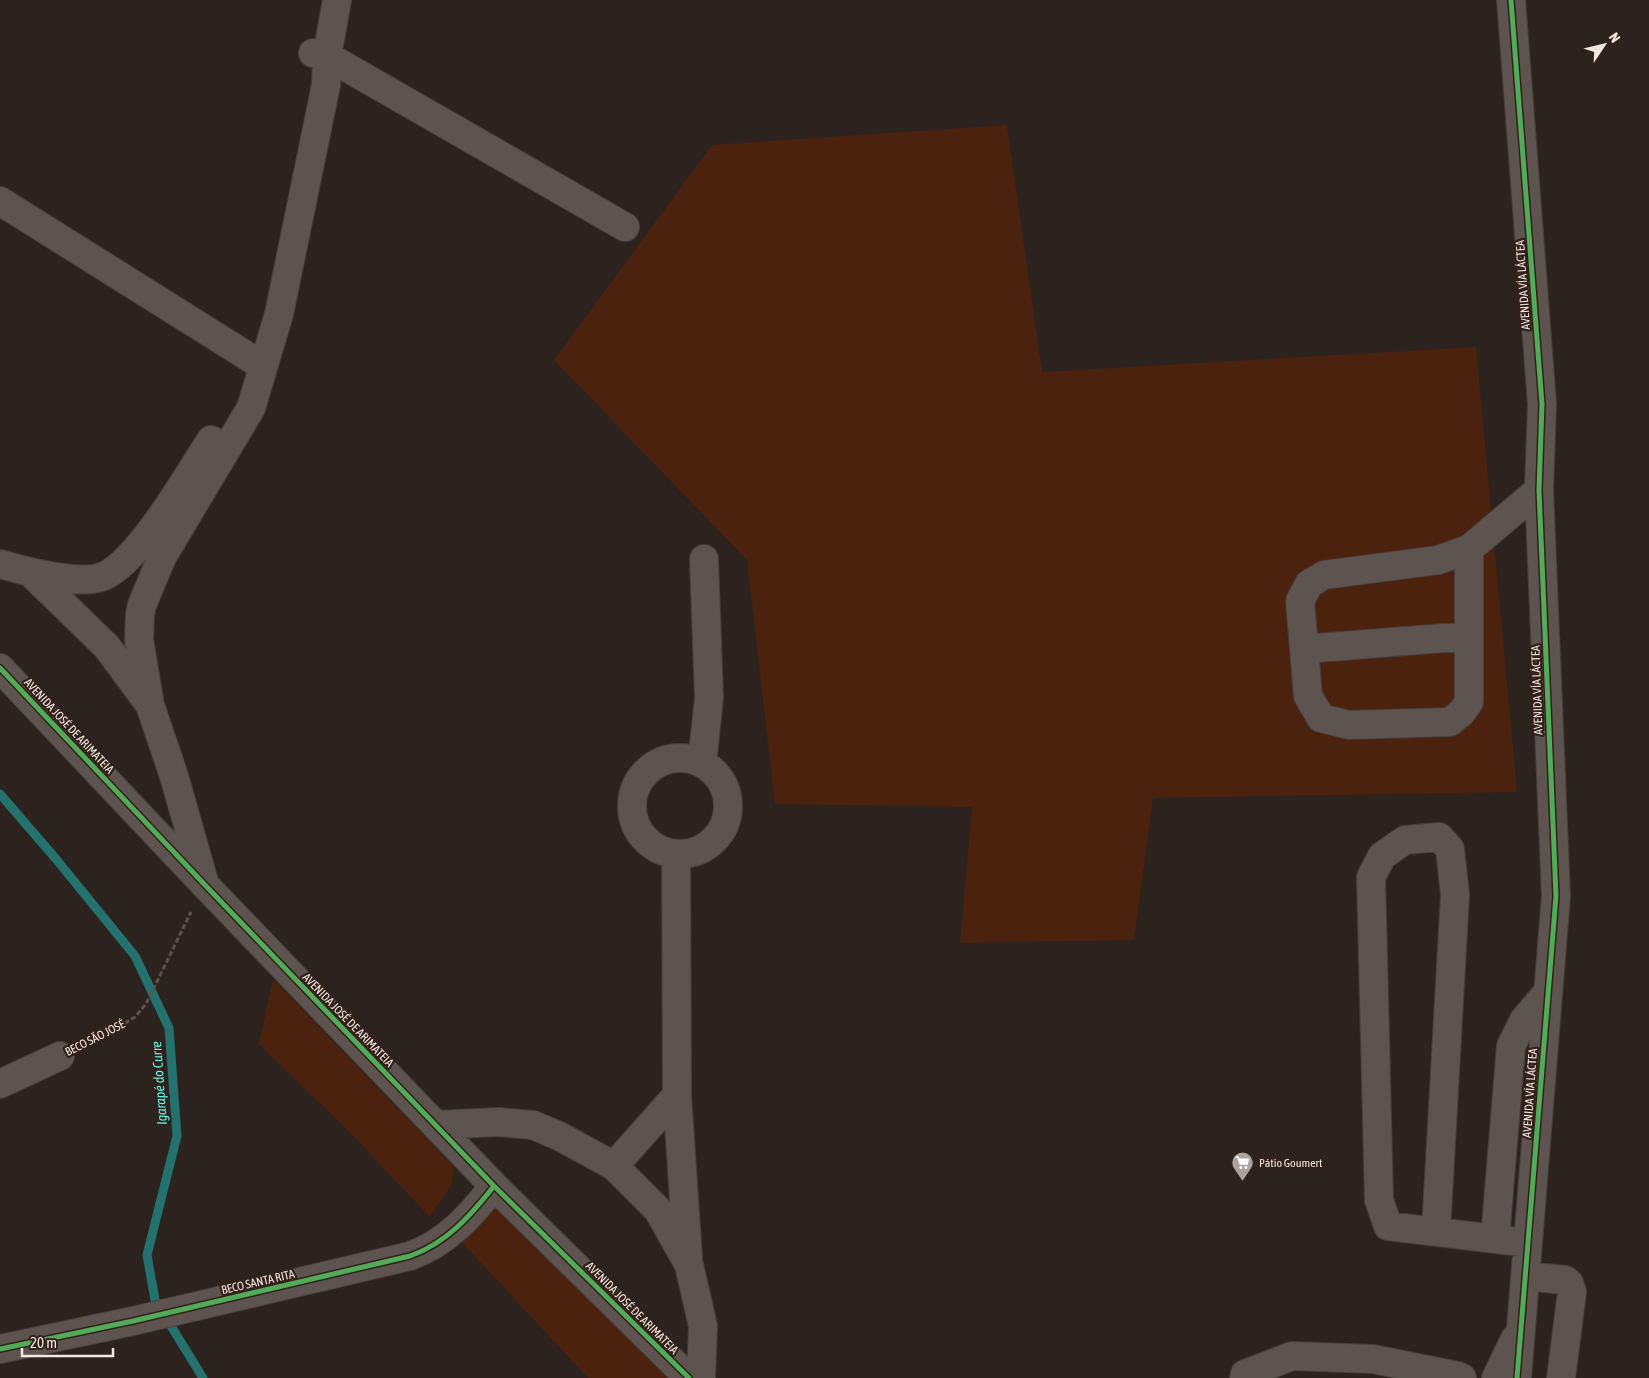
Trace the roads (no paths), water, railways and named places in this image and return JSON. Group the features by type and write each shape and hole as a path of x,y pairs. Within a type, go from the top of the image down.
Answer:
{"street":[{"path":"319,0 319,54"},
{"path":"205,885 174,776 150,705 139,640 140,614 142,605 170,544 251,408 256,362 304,104 337,0"},
{"name":"AVENIDA VÍA LÁCTEA","path":"1511,0 1542,404 1539,490 1556,896 1517,1378"},
{"path":"319,54 625,227"},
{"path":"0,201 256,362"},
{"path":"0,564 30,573 77,579 96,579 107,576 116,570 144,541 231,408 256,362"},
{"path":"1469,549 1468,702 1460,713 1450,722 1349,725 1321,718 1308,696 1300,601 1309,584 1324,575 1438,560 1469,549 1539,490"},
{"path":"702,763 709,698 704,559"},
{"path":"30,573 107,647 150,705"},
{"path":"1304,649 1468,636"},
{"name":"AVENIDA JOSÉ DE ARIMATEIA","path":"0,668 494,1186 689,1378"},
{"path":"683,758 702,763 717,775 726,791 728,810 723,829 712,844 695,853 676,855 658,850 642,838 633,822 631,802 636,784 648,769 664,760 683,758"},
{"path":"1436,1231 1455,895 1450,850 1439,837 1405,840 1382,856 1371,877 1379,1200 1388,1226 1528,1243"},
{"path":"676,855 676,1094 688,1265 703,1326 700,1378"},
{"path":"1494,1239 1511,1046 1524,1020 1547,993"},
{"name":"BECO SÃO JOSÉ","path":"0,1084 60,1056"},
{"path":"614,1166 676,1094"},
{"path":"436,1125 498,1122 532,1125 559,1136 614,1166 658,1210 688,1265"},
{"name":"BECO SANTA RITA","path":"0,1348 133,1321 410,1256 426,1250 463,1223 494,1186"},
{"path":"1526,1276 1565,1280 1570,1283 1572,1292 1561,1378"},
{"path":"1496,1378 1522,1324"},
{"path":"1244,1378 1245,1374 1292,1356 1373,1359 1460,1377"}],"waterway":[{"name":"Igarapé do Curre","path":"0,794 135,956 169,1028 177,1136 147,1255 155,1300 203,1378"}],"place":[{"name":"Pátio Goumert","path":"1243,1182"}]}
